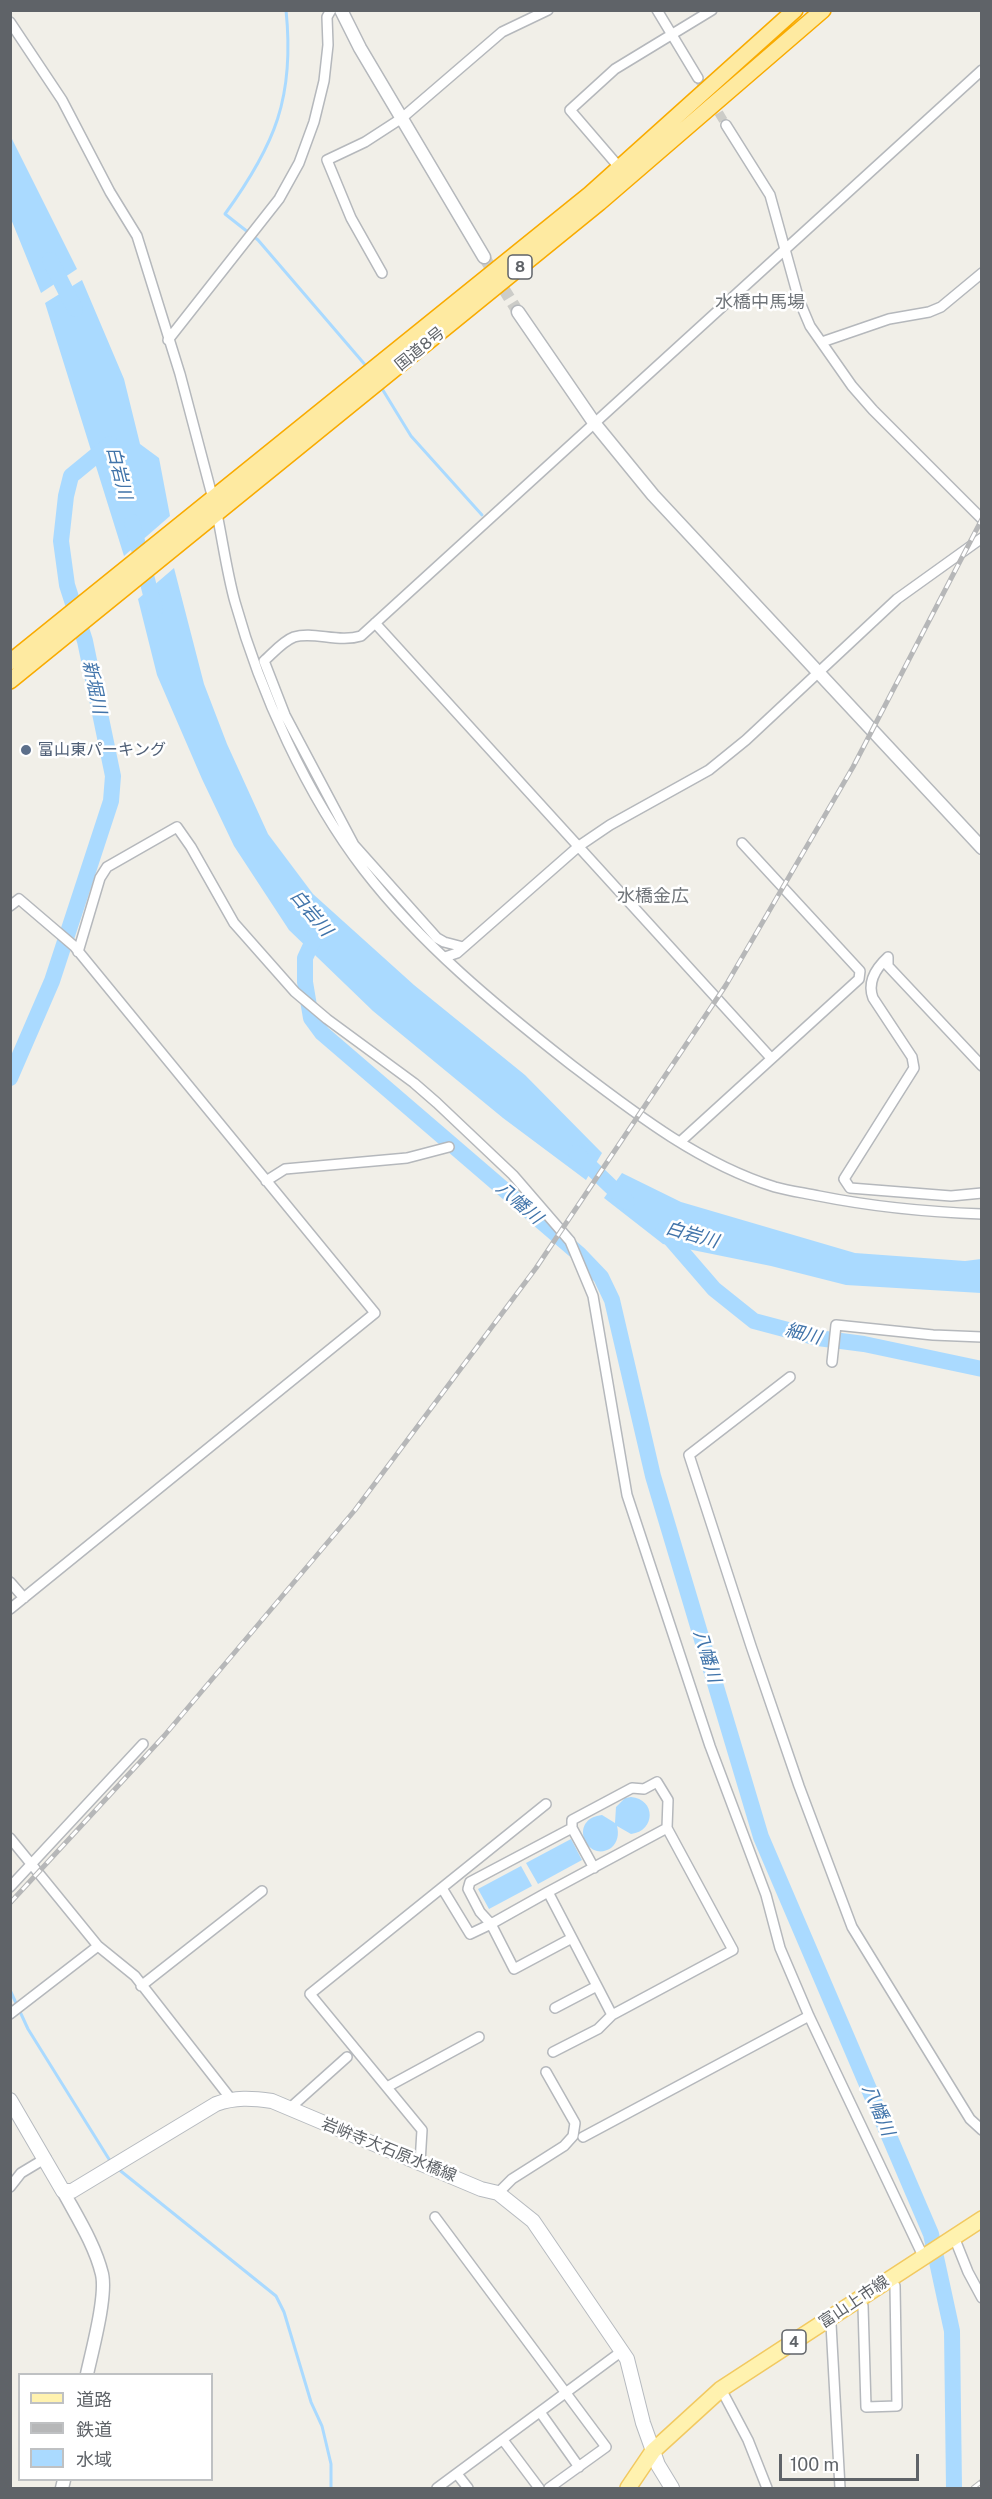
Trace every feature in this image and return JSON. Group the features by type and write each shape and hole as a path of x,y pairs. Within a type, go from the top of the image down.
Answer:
{"highway":[{"name":"国道8号","path":"212,509 590,194 795,10"},
{"name":"国道8号","path":"10,681 63,629 599,203 823,10"},
{"name":"国道8号","path":"10,662 63,629"}],"main road":[{"name":"岩峅寺大石原水橋線","path":"63,2191 72,2191 201,2113 231,2099 251,2098 272,2101 498,2193 533,2221 627,2359 643,2423 658,2465 672,2488"},
{"path":"10,2100 63,2191"},
{"name":"富山上市線","path":"628,2488 653,2451 721,2389 981,2219"}],"street":[{"path":"168,340 279,199 299,164 314,122 324,81 328,45 327,16 331,10"},
{"path":"341,10 360,48 484,257"},
{"path":"382,273 351,218 327,160 365,142 402,118 502,32 548,10"},
{"path":"657,10 698,78"},
{"path":"619,167 570,110 615,69 712,10"},
{"path":"10,22 62,99 110,192 137,236 180,374 235,601 283,731 341,838 365,871 445,957 525,1028 597,1085 680,1142 743,1175 778,1188 874,1207 981,1214"},
{"path":"463,946 437,938 354,845 285,715 264,661 297,636 354,639 361,636 981,70"},
{"path":"726,125 770,195 799,300 810,326 852,386 873,410 981,519"},
{"path":"822,342 890,319 929,312 941,307 981,273"},
{"path":"518,312 595,424 654,495 981,848"},
{"path":"445,957 457,953 579,846 610,825 709,770 746,740 897,599 981,538"},
{"path":"375,623 771,1058"},
{"path":"76,949 100,878 107,867 177,827 191,847 234,923 295,992 437,1103 513,1175 570,1241 593,1296 627,1495 710,1746 766,1896 780,1948 809,2016 923,2256"},
{"path":"680,1142 859,979 860,971 742,843"},
{"path":"10,906 19,899 76,949 375,1313 10,1609"},
{"path":"981,1066 888,966 888,957 875,971 870,990 912,1057 914,1068 844,1179 850,1188 951,1196 981,1193"},
{"path":"266,1181 285,1169 407,1158 449,1147"},
{"path":"832,1362 836,1325 933,1335 981,1337"},
{"path":"790,1377 689,1455 799,1786 852,1927 970,2119 981,2130"},
{"path":"10,1582 24,1598"},
{"path":"10,1887 143,1744"},
{"path":"553,2052 598,2029 612,2014 733,1950 667,1828 668,1800 657,1782 645,1789 632,1788 572,1820 573,1828 594,1868"},
{"path":"420,2163 422,2130 310,1994 546,1804"},
{"path":"572,1938 514,1969 491,1924 480,1912 468,1889 470,1882 573,1828"},
{"path":"442,1887 470,1934 667,1828"},
{"path":"10,1838 98,1946 135,1976 231,2099"},
{"path":"141,1986 262,1891"},
{"path":"548,1893 612,2014"},
{"path":"10,2014 98,1946"},
{"path":"555,2008 597,1986"},
{"path":"583,2137 809,2016"},
{"path":"387,2087 479,2037"},
{"path":"290,2109 346,2057"},
{"path":"498,2193 512,2179 564,2146 573,2136 575,2123 546,2072"},
{"path":"10,2187 21,2173 45,2158"},
{"path":"63,2191 79,2220 102,2277 96,2334 87,2373"},
{"path":"435,2217 606,2447 549,2488"},
{"path":"954,2237 968,2272 980,2293"},
{"path":"859,2299 863,2306 866,2407 897,2406 895,2286 890,2278"},
{"path":"829,2319 840,2488"},
{"path":"437,2488 622,2351"},
{"path":"721,2389 748,2440 767,2488"},
{"path":"540,2412 579,2467"},
{"path":"503,2440 538,2488"},
{"path":"457,2474 468,2488"}],"water":[{"path":"10,135 77,269 41,293 11,219"},
{"path":"82,280 124,379 140,444 159,458 170,516 124,556 45,303"},
{"path":"174,568 204,684 227,744 268,834 313,894 414,985 525,1075 602,1153 586,1180 503,1118 373,1011 289,930 234,846 157,675 138,599"},
{"path":"622,1173 681,1202 855,1253 965,1261 981,1259 981,1293 846,1285 771,1266 663,1244 604,1198"},
{"path":"631,1797 645,1803 649,1809 649,1822 645,1827 631,1834 617,1826 617,1838 611,1848 602,1851 588,1846 584,1839 585,1824 591,1818 602,1815 615,1823 616,1807 625,1798"},
{"path":"571,1839 582,1860 538,1884 526,1863"},
{"path":"521,1866 532,1886 489,1909 478,1889"}],"waterway":[{"path":"286,10 287,69 278,119 257,165 225,214 258,240 367,367"},
{"name":"白岩川","path":"50,260 75,309"},
{"path":"381,387 411,436 482,515"},
{"name":"新堀川","path":"10,1078 52,981 111,801 113,776 85,641 67,585 61,541 66,496 71,476 110,444"},
{"name":"白岩川","path":"132,522 155,610"},
{"name":"八幡川","path":"318,930 305,958 305,982 311,1018 322,1033 579,1254 601,1277 612,1300 653,1476 761,1837 931,2234 952,2331 954,2488"},
{"name":"白岩川","path":"576,1153 627,1202"},
{"name":"細川","path":"663,1230 714,1289 754,1321 818,1338 864,1344 982,1369"},
{"path":"10,1990 28,2029 112,2164"},
{"path":"117,2168 276,2296 284,2312 311,2402 322,2426 331,2464 331,2488"}],"tunnel":[{"path":"698,78 726,125"},
{"path":"484,257 518,312"}],"railway":[{"path":"10,1903 164,1736 355,1510 536,1268 726,985 853,767 982,519"},
{"path":"973,2488 982,2481"}],"place":[{"name":"富山東パーキング","path":"26,750"}],"district":[{"name":"水橋中馬場","path":"760,302"},
{"name":"水橋金広","path":"653,896"}]}
